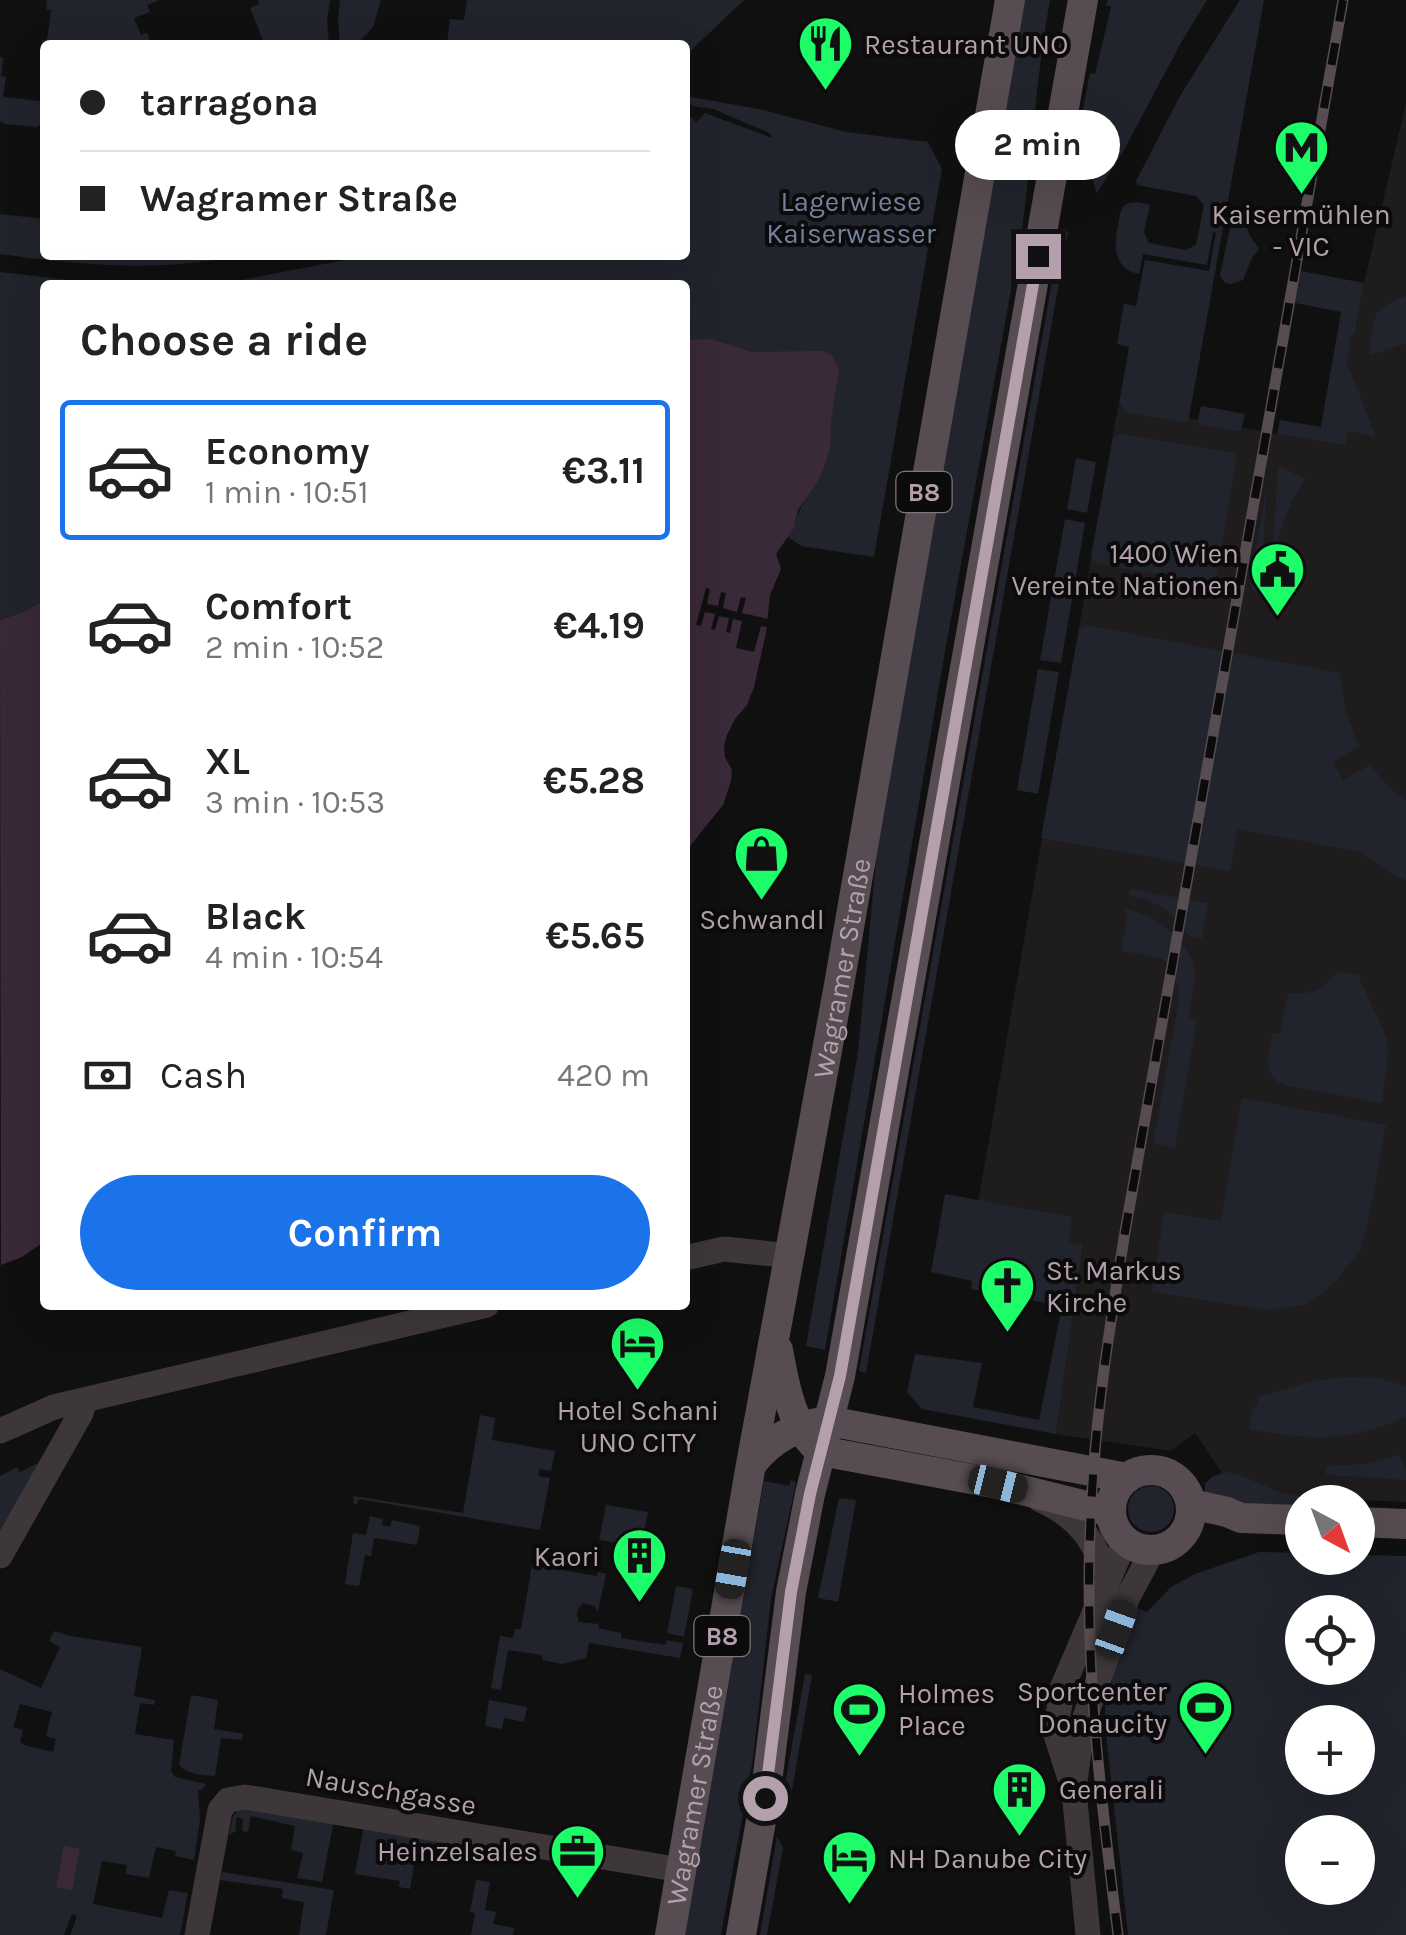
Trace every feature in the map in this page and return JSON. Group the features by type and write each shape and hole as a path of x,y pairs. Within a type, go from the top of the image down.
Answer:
{"main road":[{"name":"Wagramer Straße","path":"670,1935 1010,0"},
{"name":"B8","path":"814,1424 843,1356 1082,0"},
{"path":"776,1337 788,1391 814,1424"},
{"path":"814,1424 808,1441 821,1451 998,1484 1111,1512"},
{"path":"751,1465 774,1440 814,1424 918,1436 1127,1478"},
{"name":"B8","path":"740,1935 765,1798 791,1592 821,1451"},
{"path":"1152,1470 1165,1472 1182,1483 1189,1517 1178,1540 1166,1548 1139,1546 1113,1523 1113,1499 1127,1478 1152,1470"},
{"path":"1189,1517 1227,1512 1241,1518 1285,1519"},
{"path":"1375,1523 1406,1524"}],"street":[{"path":"690,1257 724,1248 792,1256"},
{"path":"0,1431 54,1407 466,1310"},
{"path":"0,1556 86,1400"},
{"path":"998,1484 1057,1507 1096,1547 1109,1579"},
{"path":"1074,1791 1055,1732 1062,1686 1109,1579 1139,1546"},
{"path":"1088,1935 1074,1791 1082,1723 1128,1598 1139,1546"},
{"name":"Nauschgasse","path":"197,1935 220,1810 228,1800 244,1797 682,1870"}],"shaded area":[{"path":"1406,103 1406,1502 1375,1501 1375,1485 1285,1485 1285,1497 1224,1494 1222,1473 1195,1433 1171,1451 1056,1434 1083,1246 974,1225 1118,406 1277,434 1280,420 1321,427 1333,359 1347,362"},
{"path":"711,339 751,352 824,351 839,368 830,449 816,484 798,510 794,528 776,554 781,569 770,595 754,687 724,746 732,770 731,781 723,805 690,846 690,340"},
{"path":"40,603 40,1244 1,1265 0,620"},
{"path":"64,1846 80,1849 72,1890 56,1887"}],"green space":[{"path":"47,0 159,0 147,5 150,12 134,18 141,35 147,33 149,40 47,40 51,10 46,9"},
{"path":"258,0 330,0 329,40 263,40 250,8 259,4"},
{"path":"340,0 381,0 373,27 361,40 340,40"},
{"path":"467,0 744,0 690,51 690,40 448,40 450,19 464,20"},
{"path":"1025,0 1050,0 1022,230 825,1350 806,1346 858,1052 878,840"},
{"path":"1108,0 1207,0 1097,193 1088,157 1088,121 1081,119 1090,73 1095,74 1111,7 1106,5"},
{"path":"1240,0 1264,0 1188,423 1126,412 1119,404 1129,347 1117,344 1124,304 1136,306 1145,260 1209,271 1216,233 1213,232 1207,265 1143,254 1139,274 1119,260 1116,237 1120,214 1128,203 1150,205 1144,232 1149,243 1186,250 1196,245 1204,205 1196,196 1137,185 1136,181 1180,96"},
{"path":"0,57 1,76 6,77 3,97 40,101 40,124 0,121"},
{"name":"Lagerwiese Kaiserwasser","path":"690,97 759,109 846,132 928,142 942,169 874,557 801,546 788,537 804,502 690,373 690,280 242,280 345,260 690,260 690,116 696,122 705,113 772,138 770,133 713,109 692,106"},
{"path":"1241,213 1259,249 1243,280 1225,283 1220,276 1231,223"},
{"path":"0,214 40,218 40,259 0,254"},
{"path":"1065,228 1068,232 866,1373 859,1371 1061,231"},
{"path":"50,260 212,260 135,266"},
{"path":"1301,271 1364,283 1347,363 1376,437 1348,431 1345,445 1277,434 1280,420 1321,427 1341,312 1295,303"},
{"path":"0,272 69,280 40,280 40,603 0,620"},
{"path":"1406,296 1406,343 1370,355 1375,317 1385,306"},
{"path":"1201,406 1245,414 1241,430 1197,424"},
{"path":"1119,434 1237,456 1215,584 1097,564 1091,556 1113,438"},
{"path":"1076,458 1096,462 1087,513 1067,509"},
{"path":"1278,466 1305,479 1282,526 1271,576"},
{"path":"1266,490 1261,593 1254,591 1250,583"},
{"path":"1065,519 1085,523 1061,663 1040,660"},
{"path":"1085,625 1340,673 1345,709 1359,746 1333,762 1343,780 1370,765 1406,801 1406,880 1360,852 1238,829 1230,871 1041,838 1079,630"},
{"path":"1038,669 1059,672 1038,794 1017,790"},
{"path":"1129,889 1208,903 1202,939 1189,937 1164,909 1129,896"},
{"path":"1124,909 1148,917 1171,932 1189,953 1193,965 1195,977 1188,1017 1197,1020 1175,1148 1153,1144 1179,1000 1178,985 1164,961 1121,951 1128,913"},
{"path":"1338,972 1358,975 1387,1038 1382,1103 1288,1086 1270,1072 1268,1058 1273,1033 1280,1033 1288,993 1316,990"},
{"path":"1242,1098 1386,1125 1360,1250 1337,1280 1304,1305 1268,1310 1152,1292 1164,1212 1221,1221"},
{"path":"945,1194 1072,1217 1069,1242 1083,1245 1056,1434 922,1409 907,1392 915,1354 982,1363 973,1407 1039,1420 1062,1306 971,1289 972,1281 931,1272"},
{"path":"1378,1378 1406,1386 1406,1417 1365,1431 1328,1437 1249,1429 1253,1407 1259,1405 1257,1398 1312,1381"},
{"path":"480,1415 495,1418 492,1440 555,1451 551,1471 539,1469 539,1476 550,1478 540,1530 359,1499 354,1504 353,1496 463,1513"},
{"path":"1399,1455 1406,1480 1326,1475 1326,1466 1366,1464"},
{"path":"44,1460 0,1535 0,1476 17,1467 20,1472"},
{"path":"1228,1472 1285,1493 1285,1507 1224,1504 1205,1495 1205,1484 1213,1476"},
{"path":"791,1480 796,1482 771,1599 753,1758 721,1935 684,1935 764,1481 789,1486"},
{"path":"1151,1486 1167,1493 1174,1509 1167,1525 1151,1532 1135,1525 1128,1509 1135,1493"},
{"path":"839,1498 856,1500 838,1602 818,1598"},
{"path":"606,1505 648,1512 641,1547 599,1540"},
{"path":"370,1516 383,1519 382,1525 390,1527 392,1520 420,1526 417,1545 374,1538 371,1556 365,1555 359,1586 345,1584 353,1533 366,1535"},
{"name":"Sportcenter Donaucity","path":"1259,1552 1285,1553 1285,1575 1375,1575 1375,1555 1406,1556 1406,1935 1128,1935 1105,1699 1110,1697 1112,1676 1135,1607 1147,1612 1171,1587 1195,1574"},
{"path":"532,1565 597,1576 598,1572 606,1574 598,1611 583,1603 577,1612 579,1622 599,1624 598,1628 621,1633 621,1638 665,1645 667,1640 683,1643 680,1658 589,1643 586,1658 562,1664 542,1660 542,1655 508,1650 501,1690 491,1688 500,1636 513,1638 515,1629 521,1629"},
{"path":"676,1586 693,1589 684,1637 667,1633"},
{"path":"54,1631 142,1647 134,1696 155,1700 154,1705 140,1703 135,1734 174,1740 171,1771 175,1777 206,1784 198,1790 200,1820 194,1860 156,1847 149,1878 126,1874 127,1865 102,1861 93,1904 162,1918 169,1890 188,1893 180,1935 70,1935 77,1916 72,1914 64,1935 0,1935 0,1669 41,1688 60,1647 49,1641","holes":["20,1704 52,1712 46,1736 56,1739 53,1752 20,1742 23,1730 13,1727"]},
{"path":"805,1674 812,1675 790,1802 782,1800"},
{"path":"191,1695 218,1700 214,1729 243,1734 242,1740 221,1738 215,1776 191,1773 179,1765"},
{"path":"489,1700 527,1707 524,1722 504,1718 502,1729 485,1726"},
{"path":"242,1806 334,1820 322,1882 297,1878 303,1853 291,1850 295,1826 251,1816 248,1832 242,1831 243,1819 237,1817 238,1830 229,1835 233,1816"},
{"path":"364,1825 452,1839 455,1856 417,1849 410,1889 399,1887 400,1881 355,1874"},
{"path":"777,1836 783,1848 767,1935 760,1935"},
{"path":"222,1872 334,1890 326,1935 299,1935 304,1902 282,1898 283,1889 220,1880"},
{"path":"476,1880 490,1882 485,1910 496,1912 493,1924 514,1928 513,1935 471,1935 475,1913 470,1912"}],"pier":[{"path":"706,588 710,589 707,604 718,606 721,592 726,593 723,608 737,612 741,597 746,598 742,613 768,619 767,627 761,626 754,652 736,648 742,621 733,619 730,633 726,632 729,618 719,616 715,630 711,629 715,614 705,612 701,626 696,625"}],"railway":[{"path":"1118,1935 1099,1776 1089,1617 1091,1511 1100,1406 1125,1232 1343,0"}],"place":[{"name":"Restaurant UNO","path":"825,93"},
{"name":"Kaisermühlen - VIC","path":"1301,197"},
{"name":"1400 Wien Vereinte Nationen","path":"1278,618"},
{"name":"Schwandl","path":"762,902"},
{"name":"St. Markus Kirche","path":"1007,1335"},
{"name":"Hotel Schani UNO CITY","path":"638,1393"},
{"name":"Kaori","path":"639,1605"},
{"name":"Sportcenter Donaucity","path":"1206,1756"},
{"name":"Holmes Place","path":"859,1758"},
{"name":"Generali","path":"1020,1838"},
{"name":"Heinzelsales","path":"577,1900"},
{"name":"NH Danube City","path":"849,1907"}],"route":[{"path":"765,1798 784,1630 810,1494 840,1376 1038,256"}]}
